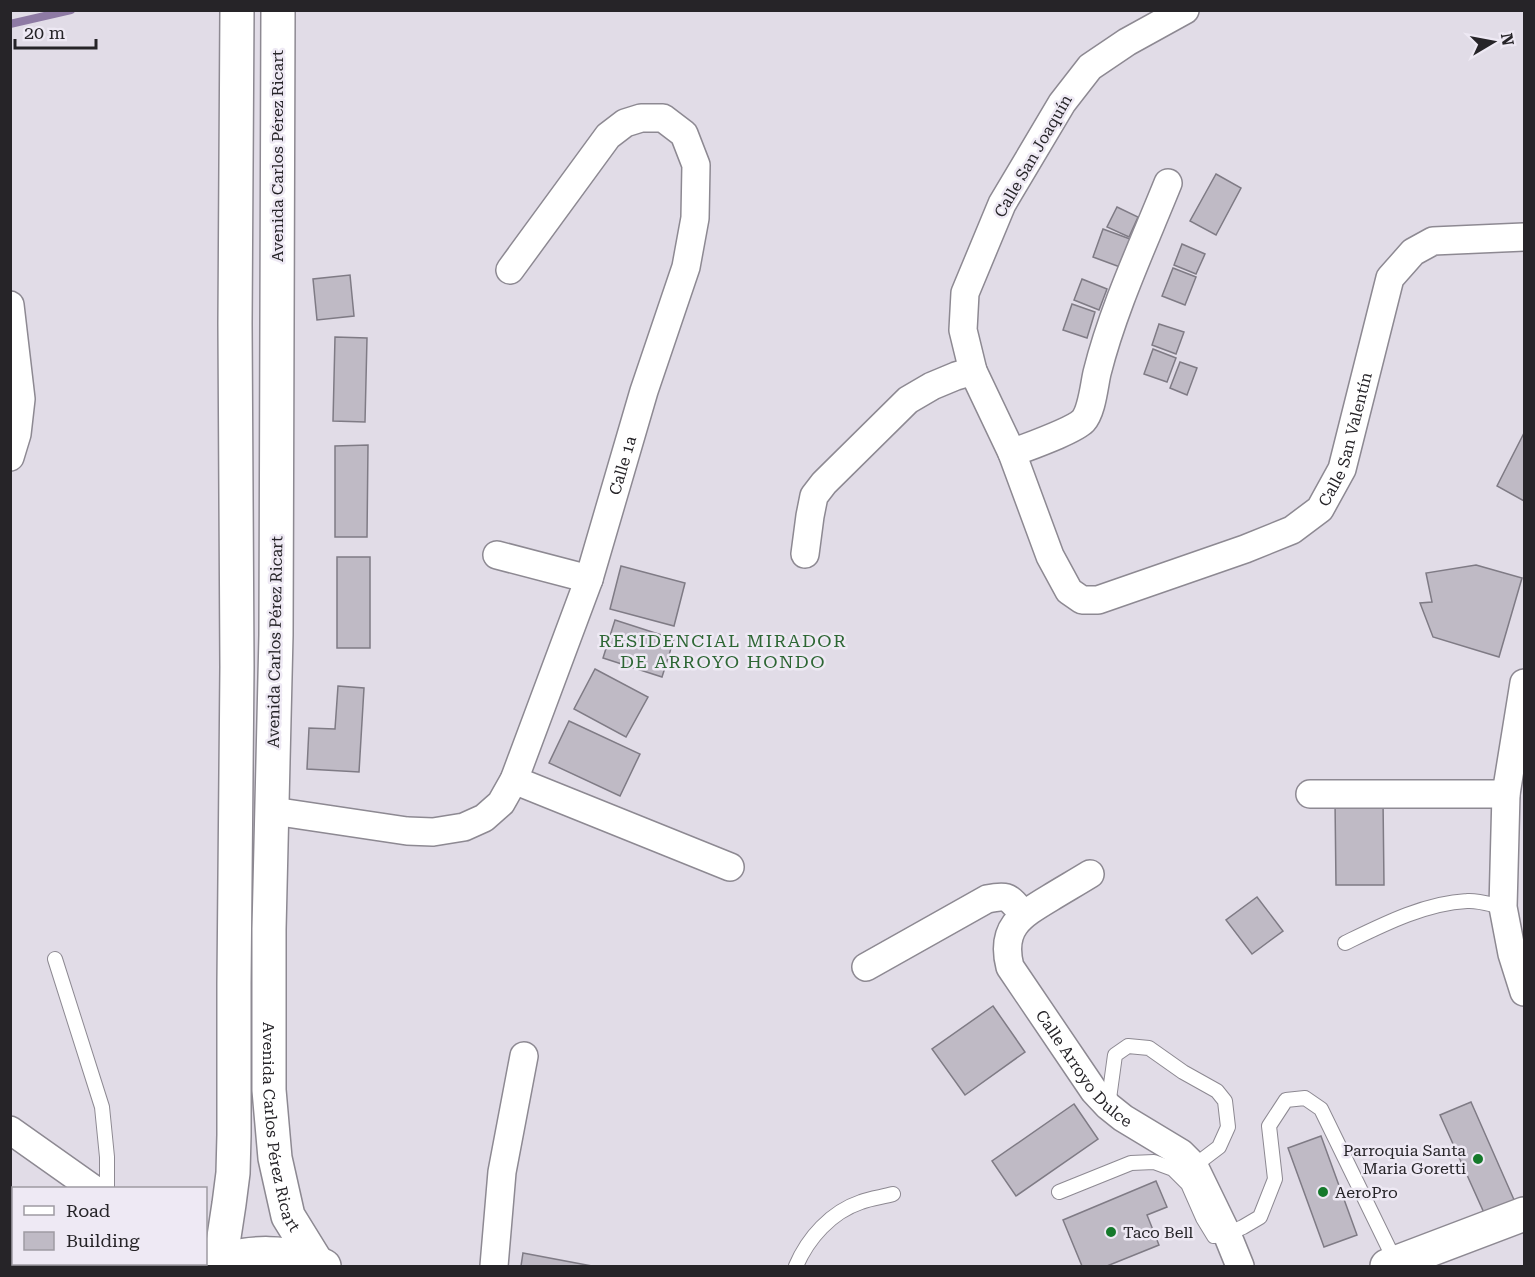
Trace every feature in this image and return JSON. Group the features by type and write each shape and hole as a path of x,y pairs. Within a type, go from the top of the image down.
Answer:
{"main road":[{"path":"208,1265 233,1173 234,1135 237,10"},
{"name":"Avenida Carlos Pérez Ricart","path":"278,10 276,635 269,930 269,1090 275,1158 288,1216 321,1265"},
{"path":"1391,1265 1523,1219"},
{"path":"208,1265 259,1254 286,1255 321,1265"}],"street":[{"name":"Calle San Joaquín","path":"1050,556 1012,453 973,371 963,330 965,293 1002,204 1062,103 1090,67 1127,42 1185,10"},
{"name":"Calle 1a","path":"273,811 407,831 433,832 464,826 484,818 501,803 514,780 589,579 644,391 686,267 695,218 696,165 684,134 663,118 641,118 625,123 608,136 510,270"},
{"path":"1012,453 1083,421 1088,412 1110,330 1167,183"},
{"name":"Calle San Valentín","path":"1050,556 1069,591 1082,600 1098,600 1245,549 1292,530 1320,509 1342,469 1390,278 1413,252 1433,241 1524,237"},
{"path":"10,305 21,399 17,434 10,457"},
{"path":"806,554 814,496 824,483 908,400 932,386 973,371"},
{"path":"497,555 589,579"},
{"path":"1524,683 1506,794 1503,907 1512,954 1524,992"},
{"path":"514,780 730,867"},
{"path":"1310,794 1506,794"},
{"name":"Calle Arroyo Dulce","path":"1090,874 1024,914 1010,932 1007,943 1010,967 1094,1091 1108,1106 1181,1153 1194,1166 1240,1266"},
{"path":"866,967 987,899 1002,896 1010,899 1024,914"},
{"path":"494,1266 502,1172 525,1056"},
{"path":"10,1130 91,1187"}],"lane":[{"path":"1345,943 1391,920 1441,905 1468,901 1503,907"},
{"path":"55,959 102,1107 107,1157 107,1187"},
{"path":"1108,1106 1115,1055 1128,1046 1149,1048 1183,1072 1217,1090 1225,1101 1228,1128 1219,1147 1194,1166"},
{"path":"1059,1192 1131,1164 1154,1162 1173,1169 1188,1184 1214,1236 1227,1234 1260,1217 1275,1179 1269,1126 1286,1100 1305,1098 1321,1109 1391,1265"},
{"path":"796,1266 801,1254 831,1218 860,1202 893,1194"}],"building":[{"path":"1216,174 1241,188 1216,235 1190,221"},
{"path":"1117,207 1138,217 1129,237 1107,227"},
{"path":"1103,229 1130,239 1120,267 1093,257"},
{"path":"1182,244 1205,254 1196,274 1174,265"},
{"path":"1173,268 1196,277 1185,305 1162,296"},
{"path":"350,275 354,316 317,320 313,279"},
{"path":"1082,279 1107,289 1099,310 1074,300"},
{"path":"1072,304 1095,312 1087,338 1063,330"},
{"path":"1159,324 1184,332 1176,354 1152,345"},
{"path":"335,337 367,338 365,422 333,421"},
{"path":"1153,349 1176,358 1167,382 1144,374"},
{"path":"1180,362 1197,368 1187,395 1170,388"},
{"path":"1524,433 1524,501 1497,486"},
{"path":"368,445 367,537 335,537 335,446"},
{"path":"337,557 370,557 370,648 337,648"},
{"path":"1476,565 1522,578 1499,657 1433,637 1420,603 1432,602 1426,573"},
{"path":"621,566 685,583 674,626 610,609"},
{"path":"615,620 674,639 662,677 603,658"},
{"path":"595,669 648,697 626,737 574,709"},
{"path":"338,686 364,688 359,772 307,769 309,728 335,729"},
{"path":"569,721 640,754 620,796 549,763"},
{"path":"1383,800 1384,885 1336,885 1335,801"},
{"path":"1257,897 1283,931 1252,954 1226,920"},
{"path":"993,1006 1025,1052 965,1095 932,1049"},
{"name":"Parroquia Santa Maria Goretti","path":"1471,1102 1515,1202 1485,1215 1440,1115"},
{"path":"1074,1104 1098,1139 1016,1196 992,1161"},
{"name":"AeroPro","path":"1321,1136 1357,1235 1324,1247 1288,1148"},
{"name":"Taco Bell","path":"1156,1181 1167,1207 1147,1215 1159,1245 1107,1266 1082,1266 1063,1220"},
{"path":"10,1215 12,1216 12,1265 24,1265 10,1266"},
{"path":"523,1253 592,1266 521,1266"},
{"path":"97,1265 99,1266 56,1266"}],"waterway":[{"path":"10,24 71,10"}],"place":[{"name":"Parroquia Santa Maria Goretti","path":"1478,1159"},
{"name":"AeroPro","path":"1323,1192"},
{"name":"Taco Bell","path":"1111,1232"}],"district":[{"name":"RESIDENCIAL MIRADOR DE ARROYO HONDO","path":"723,650"}]}
